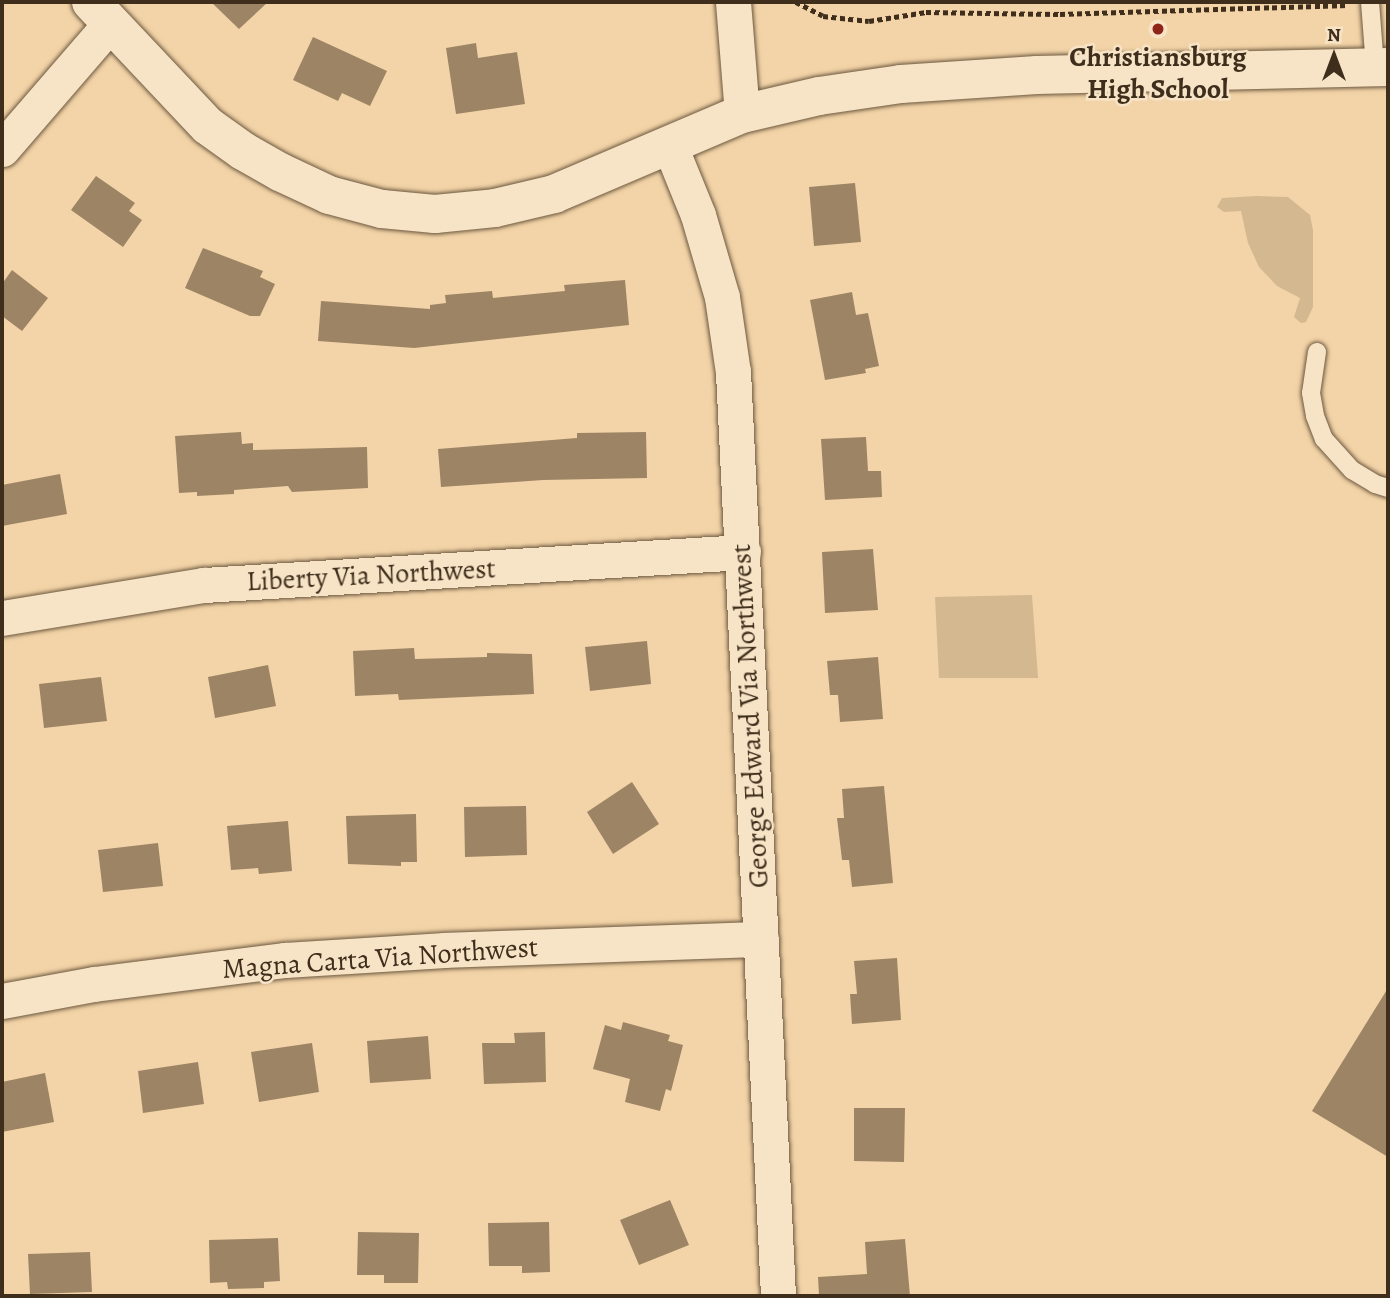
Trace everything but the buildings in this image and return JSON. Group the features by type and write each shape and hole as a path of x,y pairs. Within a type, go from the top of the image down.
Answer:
{"street":[{"path":"733,2 742,114"},
{"path":"2,149 101,13 208,126 243,151 280,173 329,195 382,209 435,214 495,208 554,194 742,114 819,96 901,84 1037,75 1381,67"},
{"name":"George Edward Via Northwest","path":"670,146 698,215 722,297 733,372 778,1296"},
{"name":"Liberty Via Northwest","path":"2,618 104,599 204,585 743,552"},
{"name":"Magna Carta Via Northwest","path":"2,1001 94,984 285,960 445,950 761,939"}],"lane":[{"path":"1370,3 1381,67"},
{"path":"1317,352 1311,393 1315,416 1324,439 1352,470 1375,484 1388,488"}],"path":[{"path":"796,2 822,16 869,21 926,12 1060,14 1370,3"}],"shaded area":[{"path":"1288,197 1310,215 1313,230 1313,307 1306,322 1301,323 1294,317 1300,298 1277,286 1259,267 1248,243 1241,211 1224,212 1217,207 1222,198"},
{"path":"1032,595 1038,678 939,678 935,597"}],"place":[{"name":"Christiansburg High School","path":"1158,29"}]}
